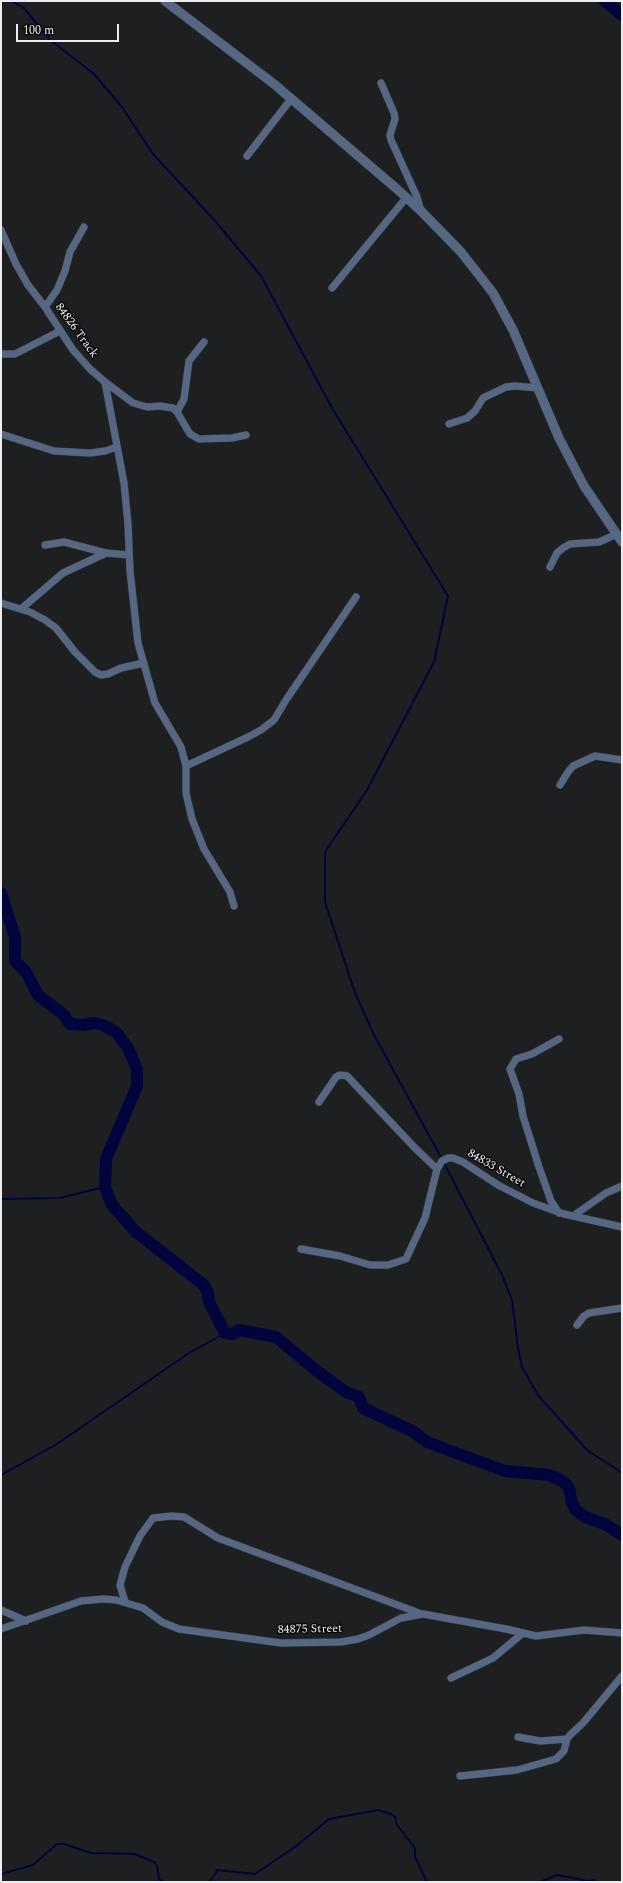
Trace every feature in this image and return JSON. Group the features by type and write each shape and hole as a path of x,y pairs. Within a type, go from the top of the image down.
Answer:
{"street":[{"path":"165,1 291,99 421,211 461,252 493,292 513,330 572,463 584,486 619,538 599,542 570,544 557,553 550,567"},
{"path":"380,84 394,113 390,135 391,140 417,196 421,211"},
{"path":"247,156 291,99"},
{"path":"332,288 406,198"},
{"path":"45,307 57,290 65,271 70,252 84,227"},
{"name":"84826 Track","path":"1,230 16,264 28,285 45,307 60,332 90,369 133,403 147,407 169,407 177,412"},
{"path":"1,354 15,354 60,332"},
{"path":"204,342 189,361 184,399 177,412 190,434 199,439 232,438 246,435"},
{"path":"105,382 124,483 129,555 138,643 155,703 181,747 186,766 186,793 192,820 204,849 230,892 234,906"},
{"path":"449,424 468,418 475,411 483,398 494,391 515,386 538,388"},
{"path":"1,434 54,451 90,453 105,452 117,447"},
{"path":"45,545 64,542 106,553 129,555"},
{"path":"21,609 63,573 106,553"},
{"path":"186,766 248,737 261,730 274,720 356,597"},
{"path":"1,602 40,617 56,628 75,652 95,672 101,675 108,674 121,668 144,663"},
{"path":"560,785 573,766 594,756 622,760"},
{"path":"559,1039 532,1054 516,1059 510,1069 519,1094 523,1116 539,1167 551,1201 559,1213"},
{"path":"300,1249 340,1256 370,1265 388,1264 406,1258 425,1218 437,1169 415,1148 347,1076 340,1075 336,1077 319,1102"},
{"name":"84833 Street","path":"437,1169 442,1160 453,1158 533,1203 559,1213 622,1227"},
{"path":"573,1216 606,1193 622,1186"},
{"path":"577,1325 584,1316 589,1313 622,1308"},
{"path":"124,1602 120,1585 125,1566 140,1536 153,1518 172,1516 184,1517 218,1538 423,1614"},
{"name":"84875 Street","path":"1,1629 81,1601 103,1599 124,1602 142,1608 162,1622 178,1630 281,1643 341,1642 369,1635 401,1618 423,1614 536,1636 584,1630 622,1633"},
{"path":"1,1610 26,1621"},
{"path":"451,1678 493,1658 523,1633"},
{"path":"460,1776 517,1770 556,1759 564,1751 567,1739 583,1723 622,1676"},
{"path":"518,1737 540,1741 567,1739"}],"waterway":[{"path":"12,1 24,8 50,40 94,74 122,107 153,154 216,222 261,276 332,408 448,596 434,662 367,790 325,852 325,902 355,993 374,1035 442,1159"},
{"path":"605,1 622,15"},
{"path":"1,893 15,937 15,961 26,972 38,995 64,1015 70,1024 84,1025 94,1023 103,1025 116,1032 128,1048 137,1069 137,1086 106,1159 105,1187 112,1205 136,1232 204,1285 208,1293 209,1302 225,1333 233,1334 239,1330 276,1337 317,1371 346,1392 359,1397 363,1408 414,1432 427,1442 505,1471 549,1475 558,1479 565,1483 569,1488 572,1503 576,1510 585,1517 605,1524 622,1535"},
{"path":"444,1163 502,1275 512,1300 522,1367 538,1395 587,1450 622,1473"},
{"path":"1,1199 59,1198 105,1187"},
{"path":"1,1475 57,1444 189,1353 225,1333"},
{"path":"209,1882 217,1870 255,1874 295,1847 329,1819 378,1810 391,1814 395,1817 397,1825 415,1848 415,1857 427,1882"},
{"path":"1,1874 33,1865 57,1844 64,1844 91,1853 135,1854 154,1862 157,1866 159,1879 163,1882"},
{"path":"540,1882 557,1875 588,1881 594,1880 597,1882"}]}
